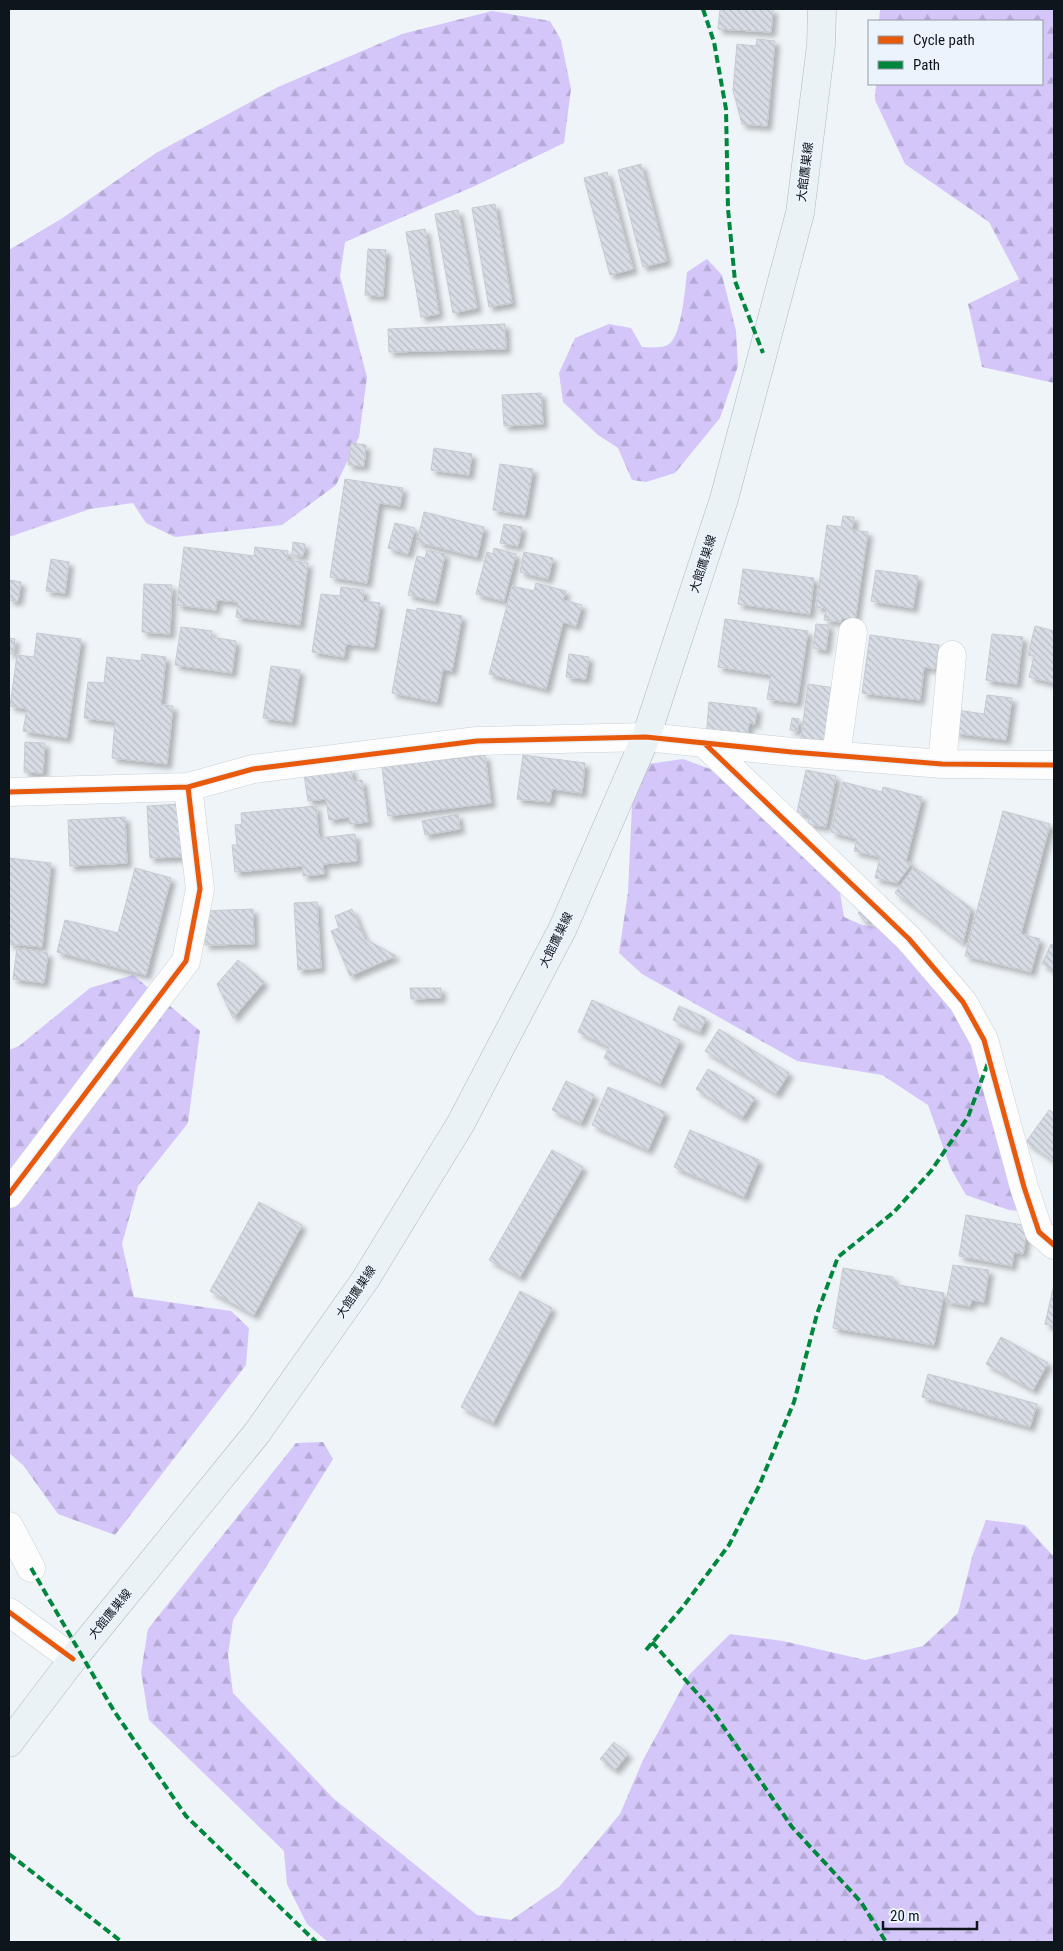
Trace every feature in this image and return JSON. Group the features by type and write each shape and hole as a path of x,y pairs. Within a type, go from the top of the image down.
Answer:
{"main road":[{"name":"大館鷹巣線","path":"9,1743 74,1659 258,1433 370,1272 461,1124 563,928 646,737 724,499 800,213 821,45 822,9"}],"street":[{"path":"836,756 853,632"},
{"path":"942,764 952,655"},
{"path":"9,792 188,787 253,769 477,742 646,737 836,756 942,764 1054,766"},
{"path":"704,743 909,939 963,1002 984,1040 1039,1232 1054,1245"},
{"path":"9,1194 186,961 200,889 188,787"},
{"path":"9,1526 31,1568"},
{"path":"9,1612 74,1659"}],"green space":[{"path":"880,9 1054,9 1054,383 982,367 968,304 1019,279 989,222 905,164 875,100 876,85 1043,85 1043,20 879,20"},
{"path":"492,11 550,21 561,40 571,89 564,143 477,185 345,242 340,276 367,377 359,437 336,485 282,525 175,537 146,523 133,503 90,509 9,537 9,250 61,219 156,153 278,87 402,34"},
{"path":"707,259 722,275 736,331 738,366 720,418 675,473 646,482 632,480 618,448 598,435 563,402 559,373 575,338 609,324 631,328 642,347 660,347 669,344 677,331 680,321 687,272"},
{"path":"683,759 710,769 823,871 840,893 844,917 862,925 879,927 956,1004 979,1048 1019,1211 1009,1210 966,1195 951,1169 928,1105 882,1075 797,1061 642,974 619,953 628,892 632,804 648,764"},
{"path":"133,975 200,1031 188,1123 138,1186 122,1244 134,1297 231,1311 249,1328 246,1365 115,1535 58,1514 23,1465 9,1453 9,1050 19,1046 90,988"},
{"path":"323,1442 333,1459 233,1620 228,1655 233,1693 333,1798 477,1915 511,1920 559,1887 620,1814 643,1760 689,1675 730,1634 783,1641 865,1660 923,1646 958,1613 972,1557 986,1520 1025,1525 1054,1557 1054,1942 328,1942 307,1924 287,1884 284,1851 149,1720 141,1672 148,1629 296,1443"}],"building":[{"path":"720,9 773,9 771,32 718,29"},
{"path":"757,39 775,41 767,126 742,124 733,90 737,44 756,46"},
{"path":"641,164 667,261 643,267 618,170"},
{"path":"607,172 633,269 610,275 584,178"},
{"path":"495,204 512,303 489,307 472,208"},
{"path":"458,210 477,308 453,313 435,214"},
{"path":"425,229 439,314 421,317 406,232"},
{"path":"368,249 386,250 383,296 365,295"},
{"path":"505,324 506,349 389,352 388,329"},
{"path":"541,393 543,424 504,426 502,395"},
{"path":"351,443 366,445 364,466 348,465"},
{"path":"434,448 472,454 469,475 431,470"},
{"path":"500,464 533,469 525,515 493,510"},
{"path":"345,479 403,488 400,506 379,503 367,583 330,577"},
{"path":"424,512 484,527 477,557 417,542"},
{"path":"843,516 854,517 852,530 868,532 855,620 842,618 841,622 824,620 826,609 816,607 827,525 841,527"},
{"path":"395,523 415,528 408,554 388,548"},
{"path":"504,524 522,527 518,546 500,543"},
{"path":"293,542 305,544 303,556 292,555"},
{"path":"184,547 254,556 255,547 288,551 287,560 308,563 300,625 236,617 238,602 217,600 216,610 177,605"},
{"path":"494,548 516,554 504,601 476,594 487,552 493,554"},
{"path":"427,550 445,554 435,601 408,595 417,556 425,558"},
{"path":"524,552 553,558 548,579 520,572"},
{"path":"51,559 69,562 65,593 46,591"},
{"path":"743,569 814,578 810,614 738,604"},
{"path":"876,570 918,576 913,608 871,601"},
{"path":"9,580 21,582 18,601 9,600"},
{"path":"536,583 566,591 563,600 582,605 576,626 563,622 546,689 489,674 512,586 534,591"},
{"path":"144,584 172,585 170,634 142,632"},
{"path":"341,587 364,590 363,601 380,603 374,647 346,644 344,657 312,652 321,594 340,596"},
{"path":"417,608 462,616 452,671 443,669 437,702 392,693 407,609 417,611"},
{"path":"725,619 808,631 797,703 767,699 771,675 718,667"},
{"path":"816,624 829,625 826,650 813,648"},
{"path":"1035,626 1054,631 1054,683 1029,677 1034,656 1028,655"},
{"path":"181,627 212,631 211,637 236,641 232,673 175,665"},
{"path":"37,633 81,639 67,738 23,731 27,709 10,706 17,655 34,657"},
{"path":"992,634 1023,637 1017,684 986,680"},
{"path":"870,635 939,645 935,669 924,667 920,700 862,693"},
{"path":"9,638 15,639 13,654 9,653"},
{"path":"142,654 166,657 161,705 173,706 167,764 112,758 115,722 84,718 88,682 104,683 107,657 141,661"},
{"path":"569,654 589,657 586,679 566,677"},
{"path":"271,666 300,670 292,722 263,718"},
{"path":"808,684 835,688 827,748 800,744"},
{"path":"987,695 1012,698 1006,740 954,733 957,710 984,714"},
{"path":"709,702 757,708 755,724 749,723 746,743 706,738"},
{"path":"792,718 799,719 798,731 790,730"},
{"path":"25,742 45,743 43,773 24,772"},
{"path":"485,755 491,803 388,816 382,767"},
{"path":"523,755 585,763 582,793 552,789 550,802 517,799"},
{"path":"351,768 353,781 362,780 368,822 350,824 349,817 329,820 326,799 308,801 304,774"},
{"path":"806,770 836,776 826,827 808,824 809,815 797,812"},
{"path":"843,782 882,792 883,787 922,797 906,861 912,863 897,883 875,878 880,857 854,851 857,839 831,832"},
{"path":"180,804 182,857 150,858 147,806"},
{"path":"316,806 319,838 355,834 357,861 323,864 324,874 303,876 303,866 235,872 232,845 237,845 235,825 242,824 241,813"},
{"path":"1003,811 1050,824 1021,934 1040,939 1031,972 965,956"},
{"path":"458,814 460,829 425,835 422,821"},
{"path":"125,817 127,863 70,866 68,820"},
{"path":"9,858 51,863 42,947 9,944"},
{"path":"914,867 971,908 963,943 895,893"},
{"path":"135,868 171,878 146,975 57,952 65,920 118,933"},
{"path":"317,902 321,968 298,970 294,903"},
{"path":"866,906 874,915 866,923 858,913"},
{"path":"253,909 254,944 205,945 204,911"},
{"path":"352,909 365,939 396,956 350,976 331,931 339,928 335,916"},
{"path":"1051,944 1054,945 1054,970 1042,964"},
{"path":"17,948 48,953 44,983 13,979"},
{"path":"238,960 264,982 233,1018 217,984"},
{"path":"410,988 441,988 441,998 411,999"},
{"path":"592,1000 680,1040 660,1084 604,1058 609,1047 578,1032"},
{"path":"679,1006 706,1018 700,1032 673,1020"},
{"path":"719,1029 789,1073 776,1094 705,1051"},
{"path":"708,1069 755,1098 742,1118 696,1089"},
{"path":"566,1081 594,1095 581,1123 552,1110"},
{"path":"608,1087 665,1112 648,1150 592,1125"},
{"path":"1049,1110 1054,1113 1054,1161 1026,1142"},
{"path":"690,1130 759,1160 744,1197 674,1167"},
{"path":"552,1150 583,1167 520,1277 489,1260"},
{"path":"259,1202 302,1225 254,1315 210,1291"},
{"path":"966,1215 1028,1226 1023,1254 1014,1252 1012,1266 959,1256"},
{"path":"953,1265 989,1270 984,1302 972,1300 970,1306 946,1302"},
{"path":"843,1268 893,1277 893,1284 944,1293 934,1345 833,1328"},
{"path":"1054,1284 1054,1326 1045,1324"},
{"path":"520,1291 552,1308 493,1423 461,1407"},
{"path":"1001,1337 1048,1363 1033,1390 986,1364"},
{"path":"928,1374 1037,1404 1030,1427 922,1397"},
{"path":"614,1742 628,1754 615,1770 600,1759"}],"marked path":[{"path":"703,9 714,42 726,109 728,209 735,281 763,353"},
{"path":"646,1650 682,1608 729,1545 759,1486 794,1402 817,1314 838,1257 894,1212 931,1171 968,1117 989,1060"},
{"path":"31,1568 114,1711 186,1816 316,1942"},
{"path":"652,1642 712,1710 792,1827 861,1902 886,1942"},
{"path":"9,1854 122,1942"}],"cycle path":[{"path":"9,792 188,787 253,769 477,741 646,737 792,752 942,764 1054,765"},
{"path":"704,743 909,939 963,1002 984,1040 1024,1187 1039,1232 1054,1245"},
{"path":"9,1194 186,961 200,889 188,787"},
{"path":"9,1612 73,1659"}]}
